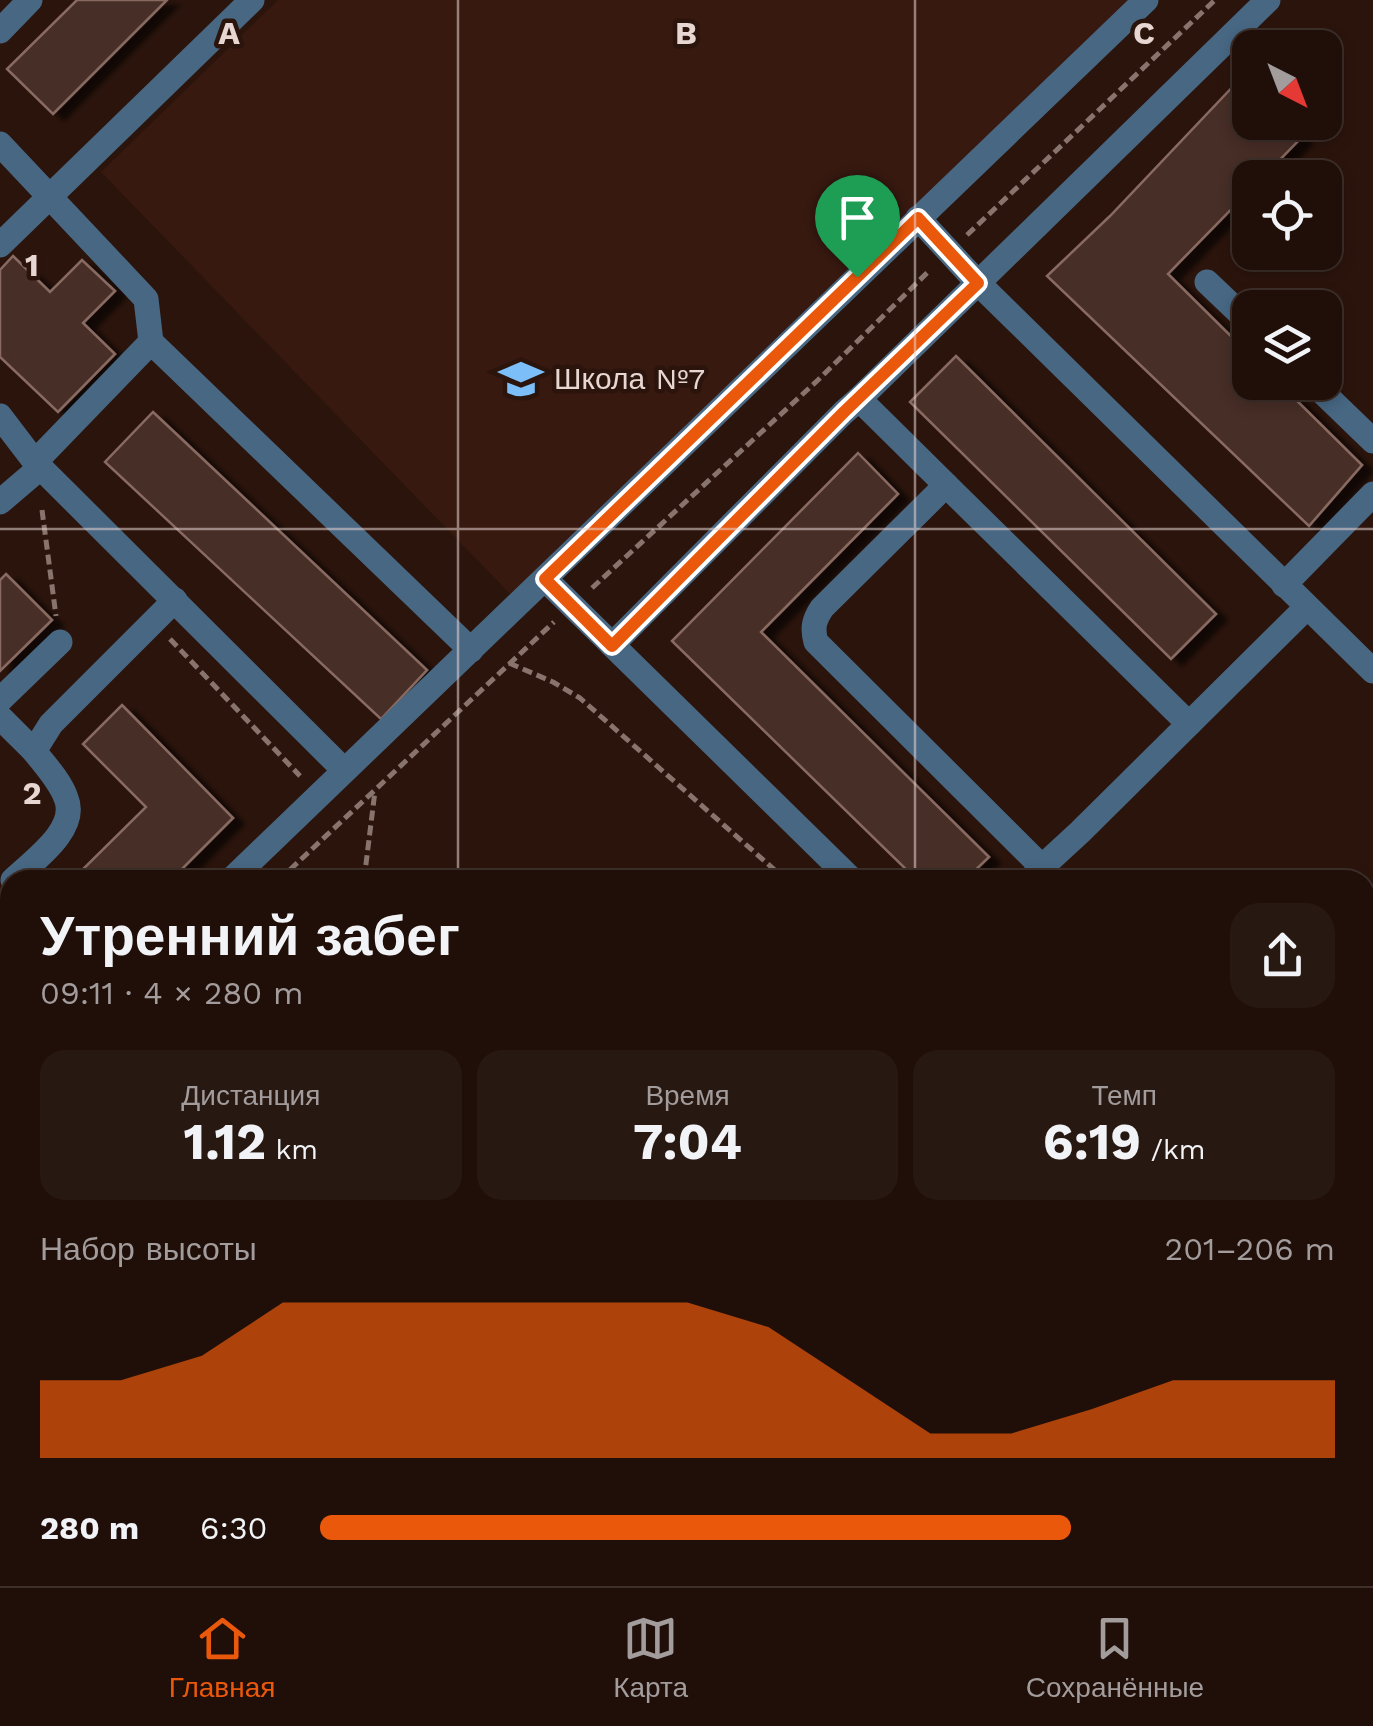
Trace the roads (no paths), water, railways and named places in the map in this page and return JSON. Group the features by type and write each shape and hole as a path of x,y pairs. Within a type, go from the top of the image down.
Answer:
{"street":[{"path":"0,30 30,0"},
{"path":"0,245 252,0"},
{"path":"241,870 1146,0"},
{"path":"612,646 844,412 1268,0"},
{"path":"0,144 146,299 151,342 471,650"},
{"path":"918,218 978,283 1373,671"},
{"path":"1208,282 1232,305"},
{"path":"9,494 151,342"},
{"path":"859,399 1188,724"},
{"path":"1331,400 1373,441"},
{"path":"0,416 38,465 344,770"},
{"path":"946,486 822,608 814,620 813,632 823,651 1032,870"},
{"path":"1284,586 1373,494"},
{"path":"545,579 842,870"},
{"path":"34,751 51,724 176,600"},
{"path":"1040,870 1306,608"},
{"path":"0,700 60,642"},
{"path":"0,718 34,751 66,794 70,811 64,830 24,870"}],"place":[{"name":"Школа №7","path":"521,379"}]}
